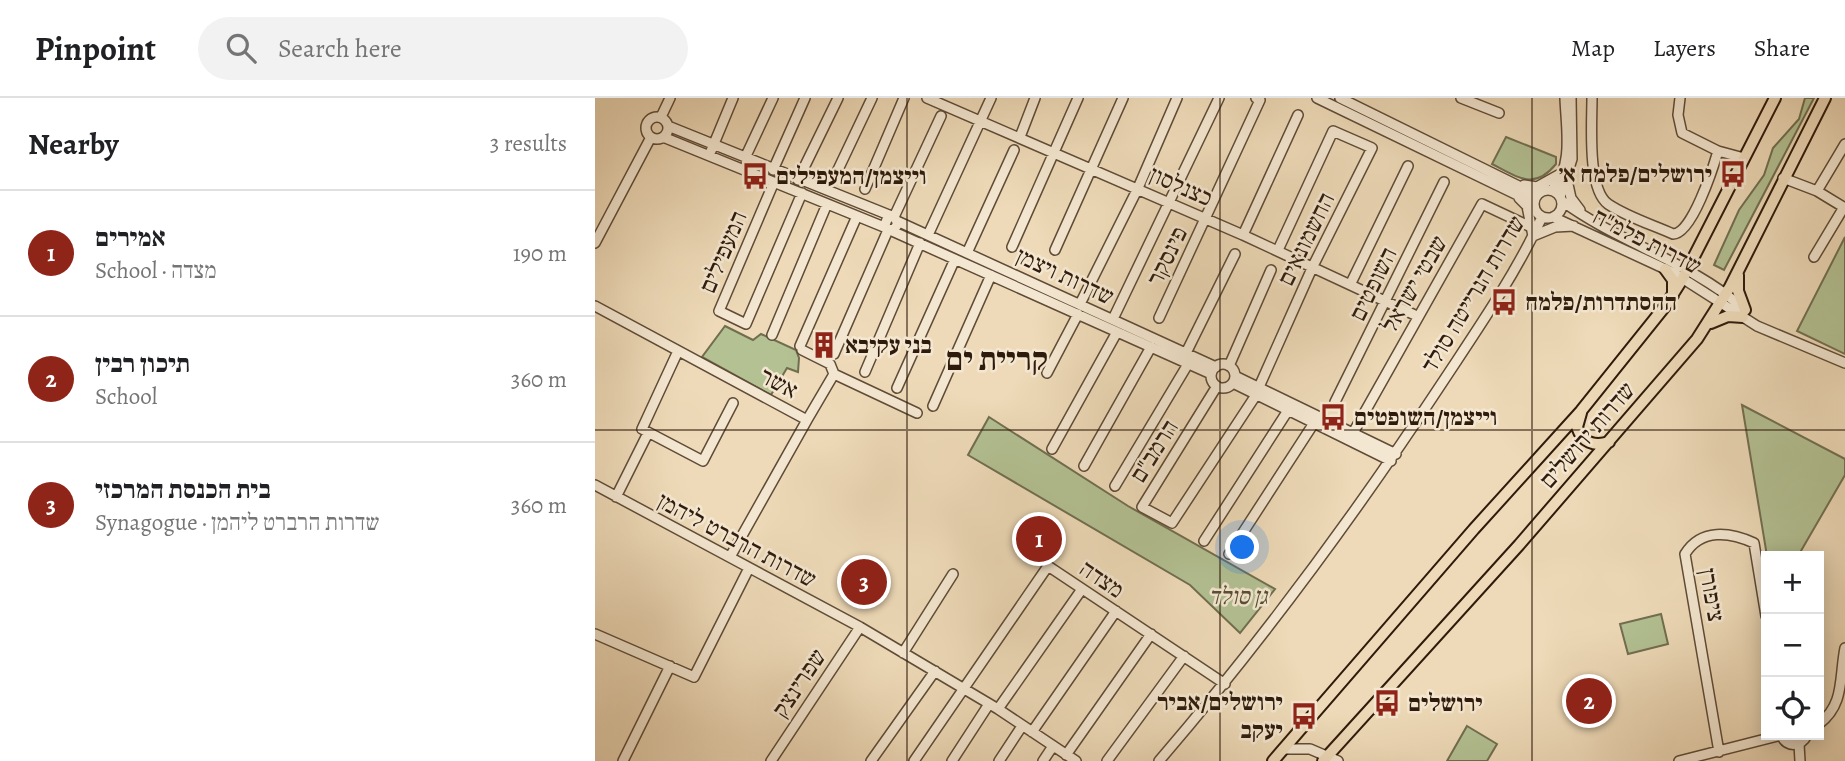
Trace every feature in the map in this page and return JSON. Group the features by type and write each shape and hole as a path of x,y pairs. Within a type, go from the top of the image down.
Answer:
{"main road":[{"name":"שדרות ירושלים","path":"1273,761 1474,528 1581,411 1672,297 1775,98"},
{"name":"שדרות ירושלים","path":"1330,759 1609,442 1706,327 1723,299 1825,98"},
{"path":"1665,269 1673,281 1672,297"},
{"path":"1706,327 1721,317 1744,313 1738,291 1738,270"},
{"path":"1581,411 1577,427 1583,438 1595,444 1609,442"}],"street":[{"path":"651,137 647,132 648,121 661,117 670,98"},
{"path":"709,155 733,98"},
{"path":"745,158 773,98"},
{"path":"773,170 805,98"},
{"path":"798,180 838,98"},
{"path":"835,176 872,98"},
{"path":"865,189 904,98"},
{"name":"כצנלסון","path":"927,98 947,102 982,121 1278,250 1417,316"},
{"path":"928,235 991,98"},
{"path":"1020,137 1035,98"},
{"path":"1011,247 1078,98"},
{"path":"1055,250 1094,169 1123,98"},
{"path":"1047,373 1138,188 1177,98"},
{"path":"1113,319 1171,203 1219,98"},
{"name":"פינסקר","path":"1159,318 1207,219 1260,100 1257,98"},
{"path":"1317,98 1513,192 1535,199 1552,190 1565,176 1573,146 1571,98"},
{"path":"1340,98 1501,177 1535,199"},
{"path":"1463,98 1499,113"},
{"path":"1535,199 1536,211 1542,217 1553,217 1559,212 1567,156 1565,98"},
{"path":"1592,98 1595,180 1599,194 1608,204 1678,235 1699,202 1718,151"},
{"path":"1680,98 1678,115 1682,133 1718,151 1744,158"},
{"path":"1243,235 1298,115"},
{"path":"834,354 890,224 941,116"},
{"path":"651,137 663,137 668,127 661,117"},
{"name":"שדרות ויצמן","path":"668,127 798,180 890,224 920,243 991,275 1079,309 1113,319 1186,353 1214,371"},
{"name":"החשמונאים","path":"1172,523 1258,391 1313,266 1372,148 1333,131 1278,250"},
{"path":"595,243 651,137"},
{"name":"שדרות ויצמן","path":"663,137 856,216 928,235 1079,309 1117,332 1188,364 1214,371"},
{"path":"1817,191 1845,144"},
{"path":"1573,146 1593,145"},
{"path":"967,253 1014,150"},
{"path":"1351,283 1408,166"},
{"path":"1501,177 1537,187 1565,176"},
{"path":"1565,176 1571,198 1588,219"},
{"path":"1783,178 1817,191 1845,207 1814,257"},
{"name":"המעפילים","path":"774,182 719,311 746,324 802,193"},
{"name":"השופטים","path":"1335,402 1444,182"},
{"path":"1552,190 1561,199"},
{"path":"1513,192 1527,206 1533,232 1555,227 1576,227"},
{"name":"שדרות פלמ\"ח","path":"1561,199 1588,219 1685,274 1744,313"},
{"path":"772,335 827,204"},
{"name":"שבטי ישראל","path":"1353,433 1482,204 1533,232"},
{"path":"856,216 801,348 830,364 834,374 917,413"},
{"name":"שדרות הנרייטה סולד","path":"1159,761 1225,684 1393,457 1503,290 1542,217"},
{"name":"שדרות פלמ\"ח","path":"1553,217 1665,269 1685,274"},
{"path":"865,372 920,243"},
{"path":"1186,353 1235,254"},
{"path":"897,388 955,259"},
{"path":"1271,270 1229,366 1234,379 1353,433 1393,457"},
{"path":"933,405 991,275"},
{"name":"אשר","path":"595,306 807,420 730,557"},
{"path":"1744,313 1757,326 1845,363"},
{"path":"1052,449 1117,332"},
{"path":"1084,467 1151,347"},
{"path":"678,351 642,429 703,461 733,403"},
{"path":"1115,486 1188,364"},
{"path":"1229,366 1214,371 1217,386 1223,388 1234,379"},
{"path":"807,420 834,374"},
{"name":"הרמב\"ם","path":"1172,523 1142,507 1217,386"},
{"path":"1258,391 1287,412 1393,457"},
{"path":"1203,541 1287,412"},
{"path":"1229,554 1314,423"},
{"path":"616,497 648,433"},
{"name":"שדרות הרברט ליהמן","path":"595,485 860,627 935,671 1076,761"},
{"name":"ציפורן","path":"1719,751 1685,554 1692,542 1711,534 1734,534 1754,543 1766,614"},
{"name":"מצדה","path":"914,761 1048,566 1225,684"},
{"path":"595,634 694,677 749,568"},
{"path":"904,653 953,574"},
{"path":"952,761 1082,589"},
{"path":"1032,732 1116,611"},
{"name":"שפרינצק","path":"771,761 860,627"},
{"path":"1066,755 1151,634"},
{"path":"1824,720 1835,710 1840,700 1845,648"},
{"path":"1107,761 1184,656"},
{"path":"624,761 670,666"},
{"path":"871,761 935,671"},
{"path":"999,761 1023,726"},
{"path":"1682,761 1762,740"},
{"path":"1786,740 1790,744 1799,744"},
{"path":"1800,761 1799,744 1803,740"},
{"path":"1043,761 1053,746"},
{"path":"1283,749 1310,750 1330,759"}],"green space":[{"path":"1805,98 1814,98 1724,270 1714,265 1739,210 1764,175 1773,148 1799,119"},
{"path":"1506,137 1556,157 1556,164 1540,177 1526,179 1492,164"},
{"path":"1845,237 1845,354 1797,331"},
{"path":"725,326 753,340 761,334 796,350 799,358 798,372 787,368 771,395 702,357"},
{"path":"1742,405 1845,459 1845,475 1801,551 1766,551"},
{"name":"גן סולד","path":"989,417 1128,506 1275,589 1240,633 1190,585 968,455"},
{"path":"1661,614 1668,644 1628,654 1620,624"},
{"path":"1467,726 1497,744 1487,761 1447,761"}],"place":[{"name":"ירושלים/פלמח א׳","path":"1733,174"},
{"name":"וייצמן/המעפילים","path":"755,176"},
{"name":"ההסתדרות/פלמח","path":"1504,302"},
{"name":"בני עקיבא","path":"824,345"},
{"name":"וייצמן/השופטים","path":"1333,417"},
{"name":"אמירים","path":"1039,539"},
{"name":"בית הכנסת המרכזי","path":"864,582"},
{"name":"תיכון רבין","path":"1589,701"},
{"name":"ירושלים","path":"1387,703"},
{"name":"ירושלים/אביר יעקב","path":"1304,716"}],"district":[{"name":"קריית ים","path":"997,359"}]}
